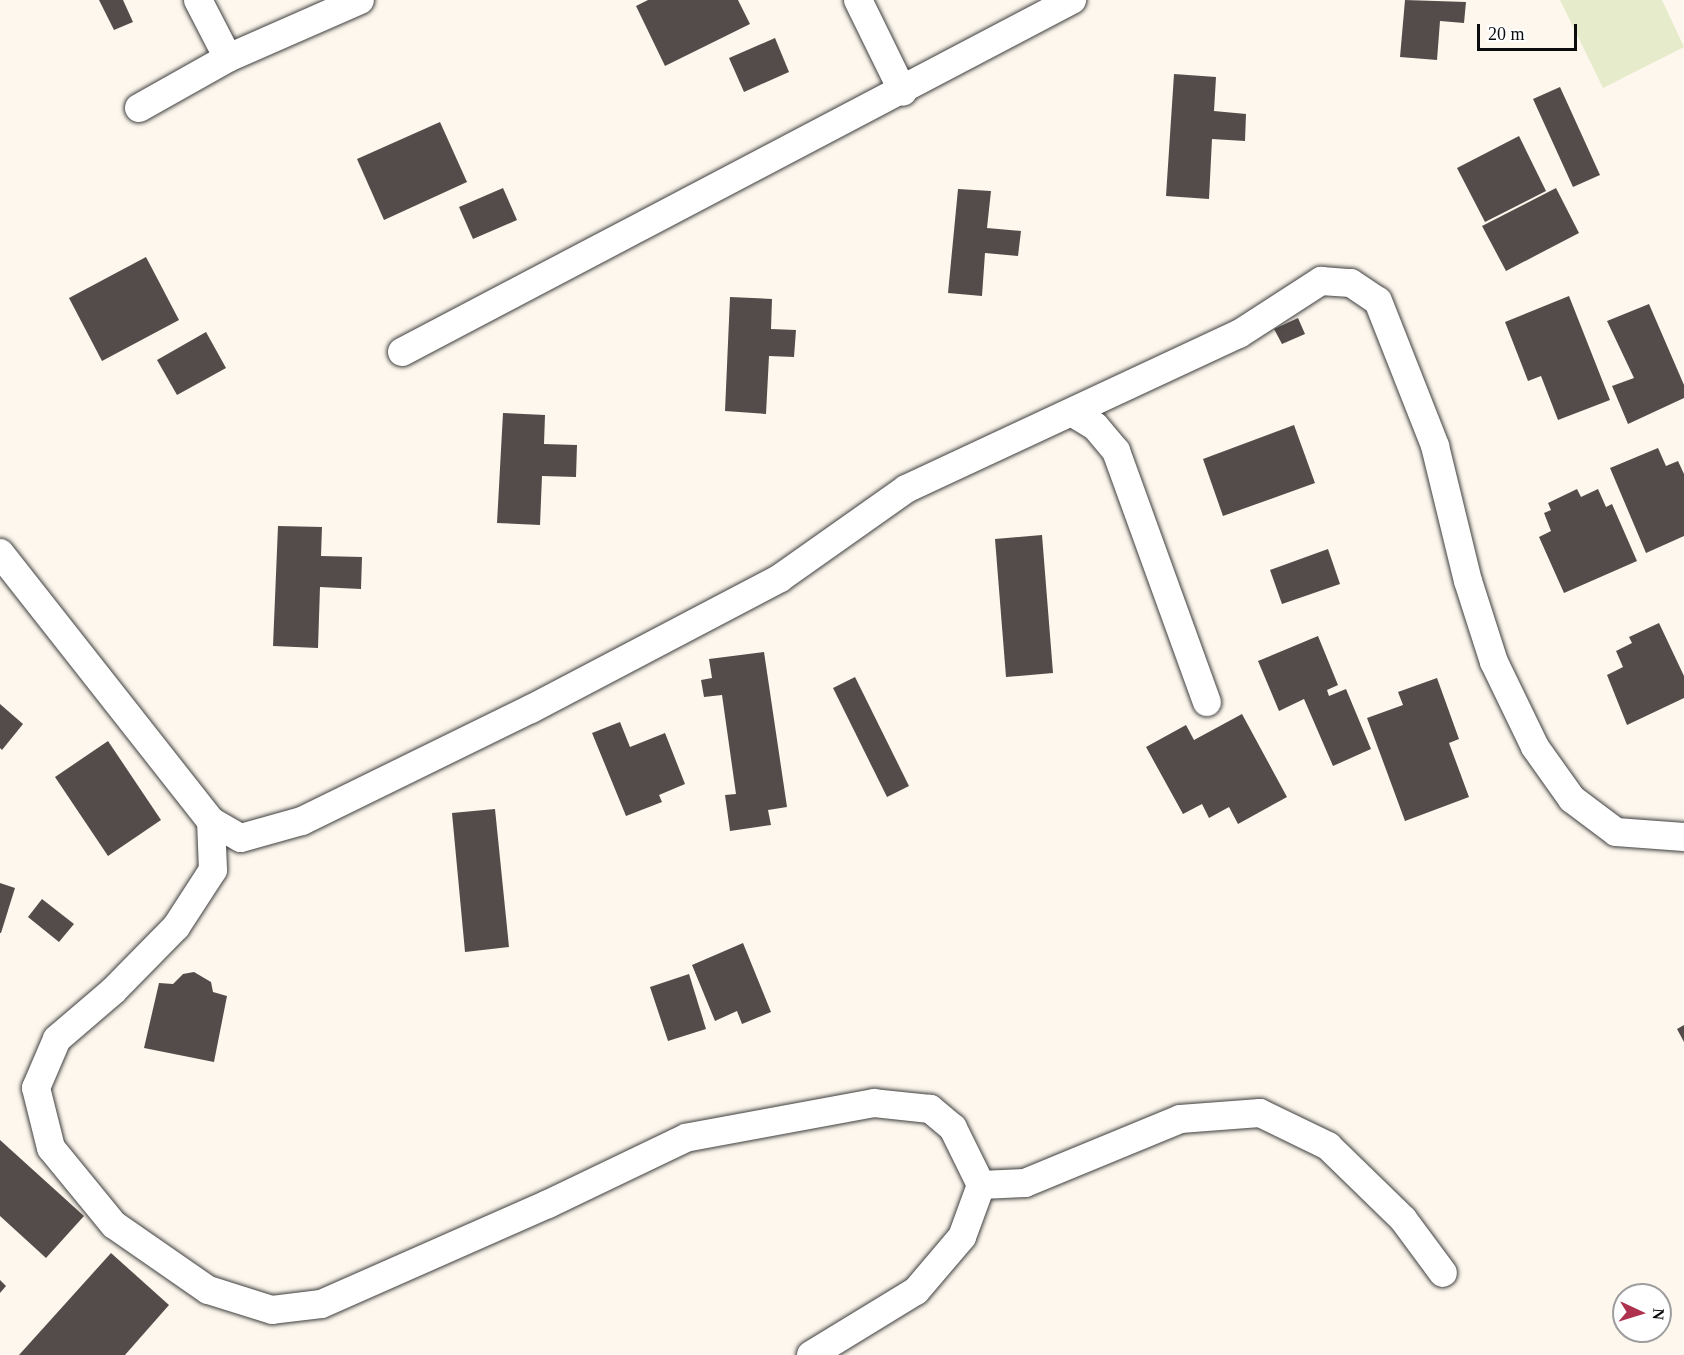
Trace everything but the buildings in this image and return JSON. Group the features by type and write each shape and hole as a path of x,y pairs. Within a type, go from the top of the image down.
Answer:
{"street":[{"path":"198,0 228,58"},
{"path":"140,108 228,58 360,0"},
{"path":"858,0 903,92"},
{"path":"402,352 903,92 1072,0"},
{"path":"0,553 211,821 241,838 302,821 531,709 780,578 906,489 1239,334 1321,281 1351,283 1378,302 1435,446 1468,581 1494,662 1535,747 1572,799 1616,832 1684,837"},
{"path":"1073,413 1095,426 1116,451 1207,702"},
{"path":"211,821 213,870 176,927 113,991 57,1039 36,1088 51,1148 114,1225 208,1290 272,1310 321,1304 537,1209 686,1138 874,1103 930,1109 954,1128 981,1185 962,1237 916,1290 811,1355"},
{"path":"981,1185 1025,1183 1180,1119 1260,1113 1328,1146 1403,1219 1443,1273"}],"green space":[{"path":"1560,0 1662,0 1684,47 1603,88"}]}
